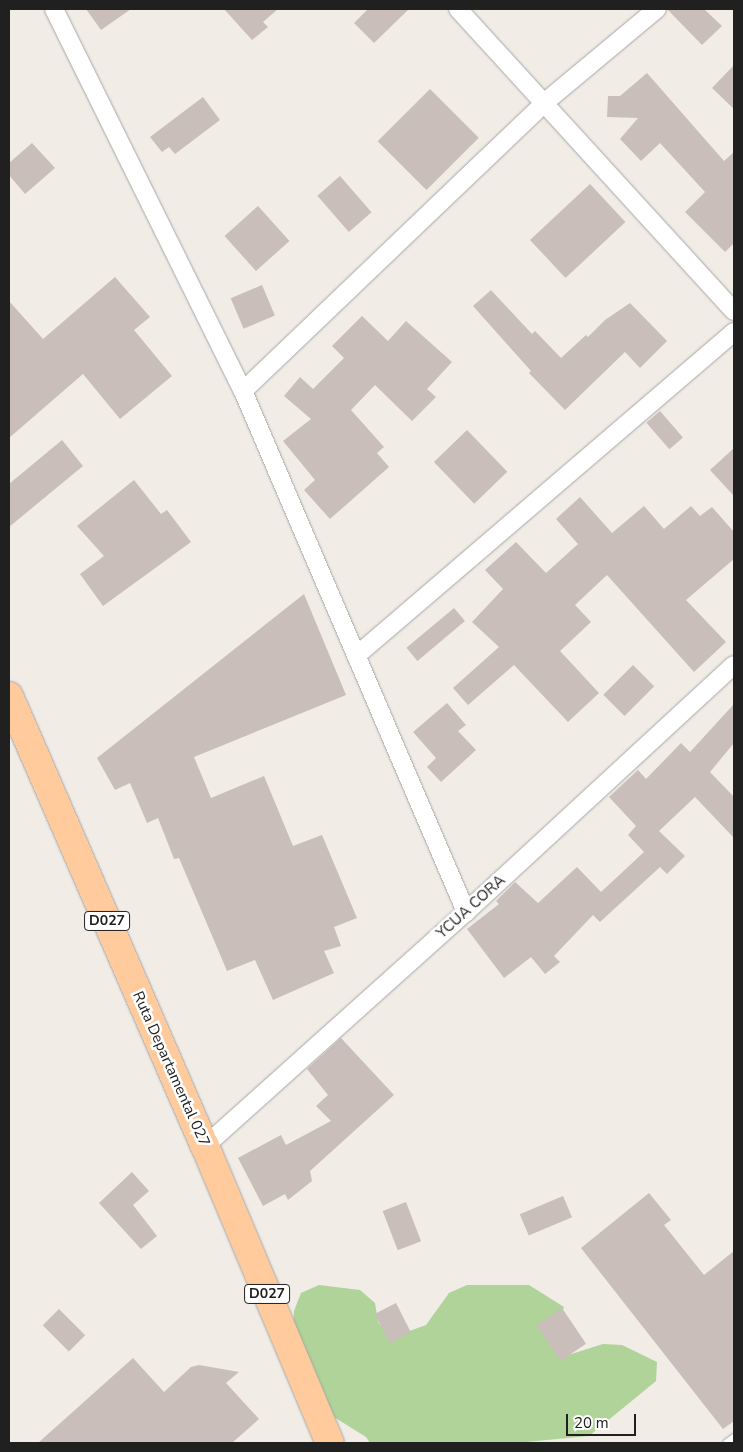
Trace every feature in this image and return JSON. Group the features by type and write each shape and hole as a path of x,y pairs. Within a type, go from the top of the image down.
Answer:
{"main road":[{"name":"Ruta Departamental 027","path":"9,696 205,1146 330,1443"}],"street":[{"path":"54,9 243,391 466,912"},
{"path":"458,9 734,311"},
{"path":"243,391 544,103 657,9"},
{"path":"356,656 734,332"},
{"name":"YCUA CORA","path":"205,1146 466,912 734,665"}],"lane":[{"path":"727,1443 734,1438"}],"green space":[{"path":"319,1285 360,1290 375,1303 378,1322 390,1338 426,1325 449,1293 467,1285 529,1285 564,1307 550,1342 565,1356 603,1344 622,1345 657,1362 656,1381 589,1436 515,1443 370,1443 366,1437 334,1417 293,1331 294,1311 301,1293"}],"building":[{"path":"86,9 131,9 101,30"},
{"path":"224,9 278,9 263,22 268,27 252,40"},
{"path":"368,9 409,9 374,43 354,23"},
{"path":"667,9 704,9 722,26 702,45"},
{"path":"734,65 734,109 712,88"},
{"path":"647,73 724,161 734,152 734,243 725,252 685,212 705,192 660,143 641,161 620,139 638,118 607,117 608,96 620,96"},
{"path":"430,89 479,138 426,190 378,141"},
{"path":"203,97 220,120 175,154 169,147 162,152 150,137"},
{"path":"32,143 55,168 25,194 9,175 9,163"},
{"path":"340,176 371,212 349,232 317,196"},
{"path":"590,184 625,222 565,278 530,240"},
{"path":"258,206 289,241 256,271 225,236"},
{"path":"115,277 150,317 134,330 172,376 120,419 83,374 9,438 9,301 43,339"},
{"path":"262,285 275,315 244,329 231,298"},
{"path":"491,290 532,334 535,331 561,358 586,335 588,337 605,320 630,303 667,341 640,368 625,352 565,410 529,373 531,371 473,306"},
{"path":"362,316 388,341 406,321 452,362 427,389 436,397 412,421 375,385 351,410 384,447 377,453 389,467 330,519 304,490 315,480 283,441 311,419 284,396 300,377 313,389 344,358 332,346"},
{"path":"660,411 683,437 669,449 646,423"},
{"path":"467,430 507,472 474,504 434,462"},
{"path":"62,440 83,466 9,527 9,484"},
{"path":"734,448 734,496 710,470"},
{"path":"134,480 161,514 167,510 191,542 103,606 80,574 104,556 77,526"},
{"path":"580,497 612,533 644,506 664,529 691,506 700,516 712,507 734,532 734,559 686,600 726,642 694,672 607,575 575,605 591,622 560,651 599,693 568,722 514,665 468,705 453,688 499,647 472,622 503,589 485,570 516,542 546,573 578,544 556,519"},
{"path":"304,594 346,695 194,757 211,798 264,776 293,846 322,835 357,918 334,927 341,946 324,951 334,973 273,1000 255,960 227,971 179,858 174,859 158,818 147,823 130,783 115,790 97,758"},
{"path":"454,608 465,621 417,661 407,648"},
{"path":"633,665 654,686 625,716 603,695"},
{"path":"447,703 466,725 458,731 476,750 441,782 427,767 436,758 413,732"},
{"path":"734,704 734,743 710,772 734,797 734,838 695,797 659,831 685,856 667,874 660,867 600,922 593,915 554,956 560,962 545,974 531,957 504,978 467,929 499,904 496,901 515,882 538,903 577,867 601,892 644,852 628,835 636,826 609,797 638,770 646,779 681,743 690,752"},
{"path":"341,1038 394,1095 310,1171 312,1181 288,1200 285,1194 263,1206 238,1158 281,1135 286,1145 331,1121 316,1106 328,1095 307,1069"},
{"path":"132,1172 149,1191 133,1205 157,1236 141,1249 99,1203"},
{"path":"649,1193 671,1220 664,1225 704,1275 734,1251 734,1421 723,1429 581,1248"},
{"path":"563,1196 572,1217 529,1236 520,1214"},
{"path":"406,1202 421,1241 398,1250 383,1211"},
{"path":"396,1303 411,1332 390,1343 375,1314"},
{"path":"562,1308 586,1344 560,1361 536,1325"},
{"path":"59,1309 85,1335 69,1351 43,1325"},
{"path":"133,1358 164,1392 191,1367 199,1365 239,1372 226,1383 259,1419 232,1443 38,1443"}]}
